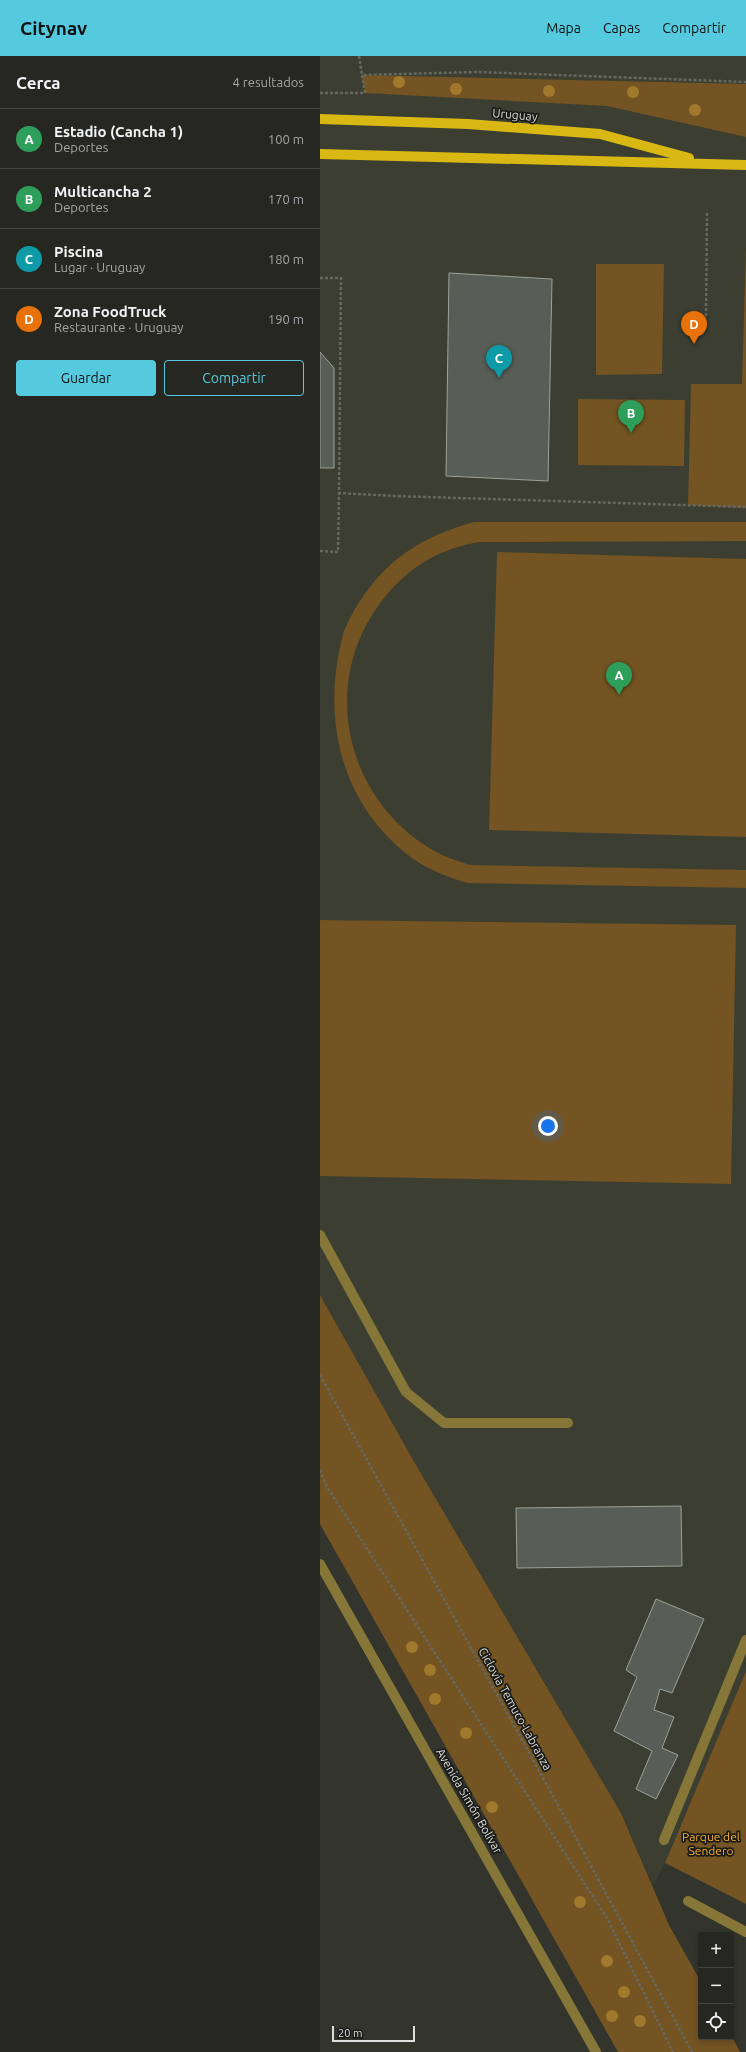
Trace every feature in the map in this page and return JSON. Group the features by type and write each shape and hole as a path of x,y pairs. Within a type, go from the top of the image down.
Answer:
{"main road":[{"name":"Uruguay","path":"320,119 468,124 600,134 705,162"},
{"name":"Uruguay","path":"320,154 705,162 746,165"}],"street":[{"path":"320,1235 406,1392 444,1423 568,1423"},
{"name":"Avenida Simón Bolívar","path":"320,1564 596,2052"},
{"path":"664,1840 746,1640"},
{"path":"688,1901 746,1932"}],"path":[{"path":"320,93 365,93 359,56"},
{"path":"362,75 477,72 746,82"},
{"path":"706,316 707,212"},
{"path":"320,278 341,278 338,552 320,551"},
{"path":"339,493 746,507"},
{"name":"Ciclovía Temuco-Labranza","path":"320,1375 564,1816 692,2052"},
{"path":"320,1470 327,1486 607,1918 673,2052"}],"shaded area":[{"path":"320,56 746,56 746,1671 665,1863 653,1886 621,1813 416,1465 320,1295"}],"green space":[{"path":"362,75 746,84 746,137 607,106 365,93"},
{"path":"746,248 746,508 688,505 691,384 742,384"},
{"path":"596,264 664,264 662,374 596,375"},
{"path":"578,399 685,400 684,466 578,465"},
{"path":"474,522 746,522 746,541 480,542 452,549 427,560 405,576 385,597 365,628 352,661 347,695 349,729 358,762 373,793 395,821 428,848 470,865 746,870 746,888 467,883 431,870 412,858 387,837 368,812 353,785 342,756 336,726 334,695 337,663 344,631 355,609 369,588 395,561 429,538"},
{"path":"497,552 746,559 746,837 489,830"},
{"path":"320,920 736,925 731,1184 320,1176"},
{"path":"320,1295 416,1465 621,1813 669,1925 698,1977 698,2040 734,2040 740,2052 618,2052 320,1524"},
{"name":"Parque del Sendero","path":"746,1671 746,1904 665,1863"}],"building":[{"path":"449,273 552,279 548,481 446,476"},
{"path":"320,352 334,368 334,468 320,468"},
{"path":"681,1506 682,1566 517,1568 516,1508"},
{"path":"656,1599 704,1619 672,1693 660,1689 654,1710 674,1717 662,1748 678,1755 656,1799 636,1789 652,1751 614,1731 637,1677 626,1670"}],"place":[{"name":"Zona FoodTruck","path":"694,344"},
{"name":"Piscina","path":"499,378"},
{"name":"Multicancha 2","path":"631,433"},
{"name":"Estadio (Cancha 1)","path":"619,695"}]}
